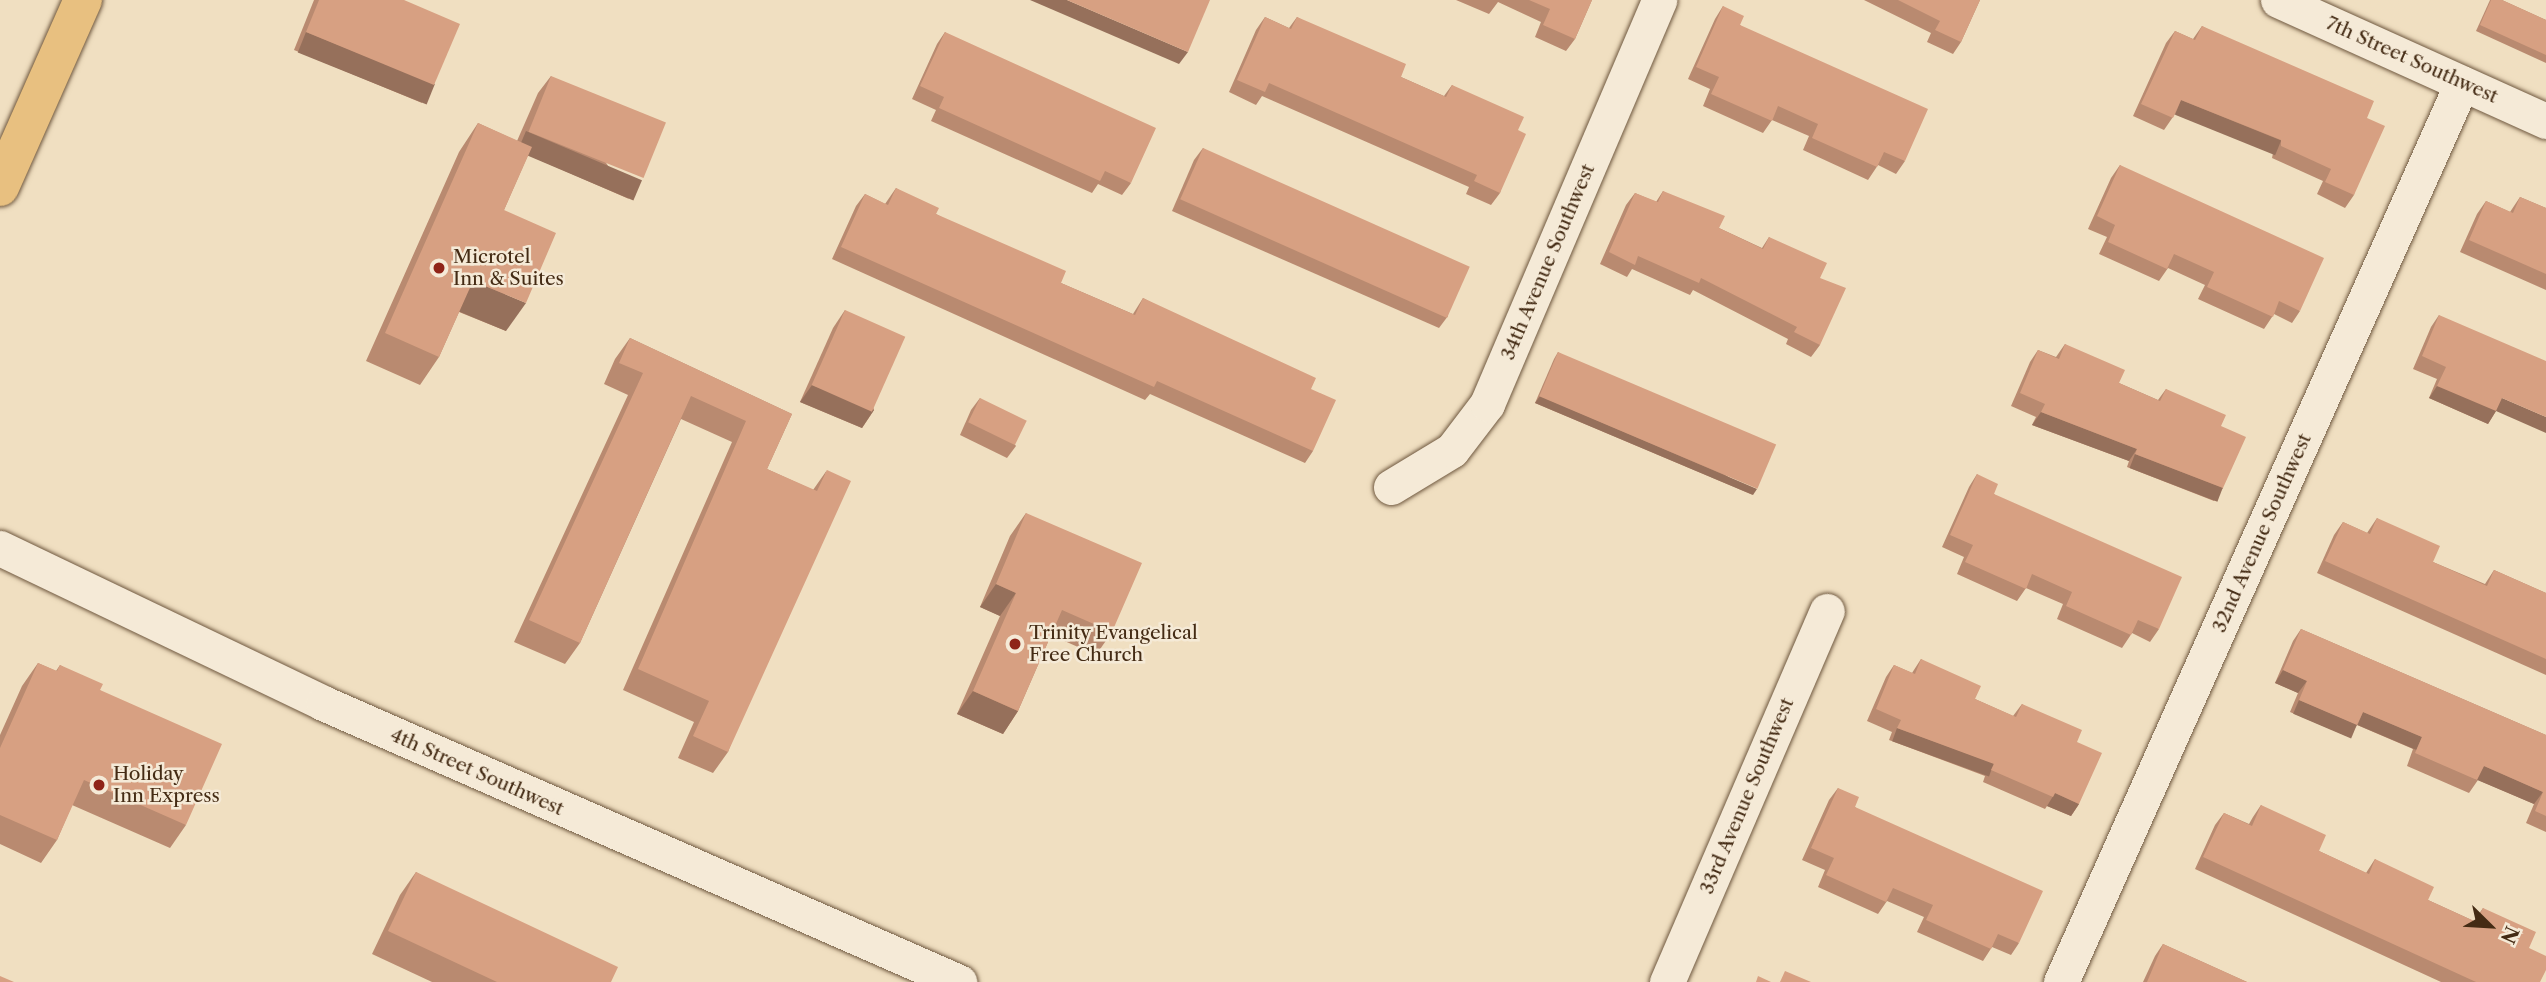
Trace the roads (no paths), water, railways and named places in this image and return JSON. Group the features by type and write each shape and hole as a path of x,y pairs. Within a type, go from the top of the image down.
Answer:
{"main road":[{"path":"0,187 83,0"}],"street":[{"name":"34th Avenue Southwest","path":"1391,487 1452,450 1487,404 1659,0"},
{"name":"7th Street Southwest","path":"2277,0 2546,121"},
{"name":"32nd Avenue Southwest","path":"2061,982 2462,83"},
{"name":"4th Street Southwest","path":"0,548 334,708 959,982"},
{"name":"33rd Avenue Southwest","path":"1667,982 1827,611"}],"place":[{"name":"Microtel Inn & Suites","path":"439,268"},
{"name":"Trinity Evangelical Free Church","path":"1015,644"},
{"name":"Holiday Inn Express","path":"99,785"}]}
